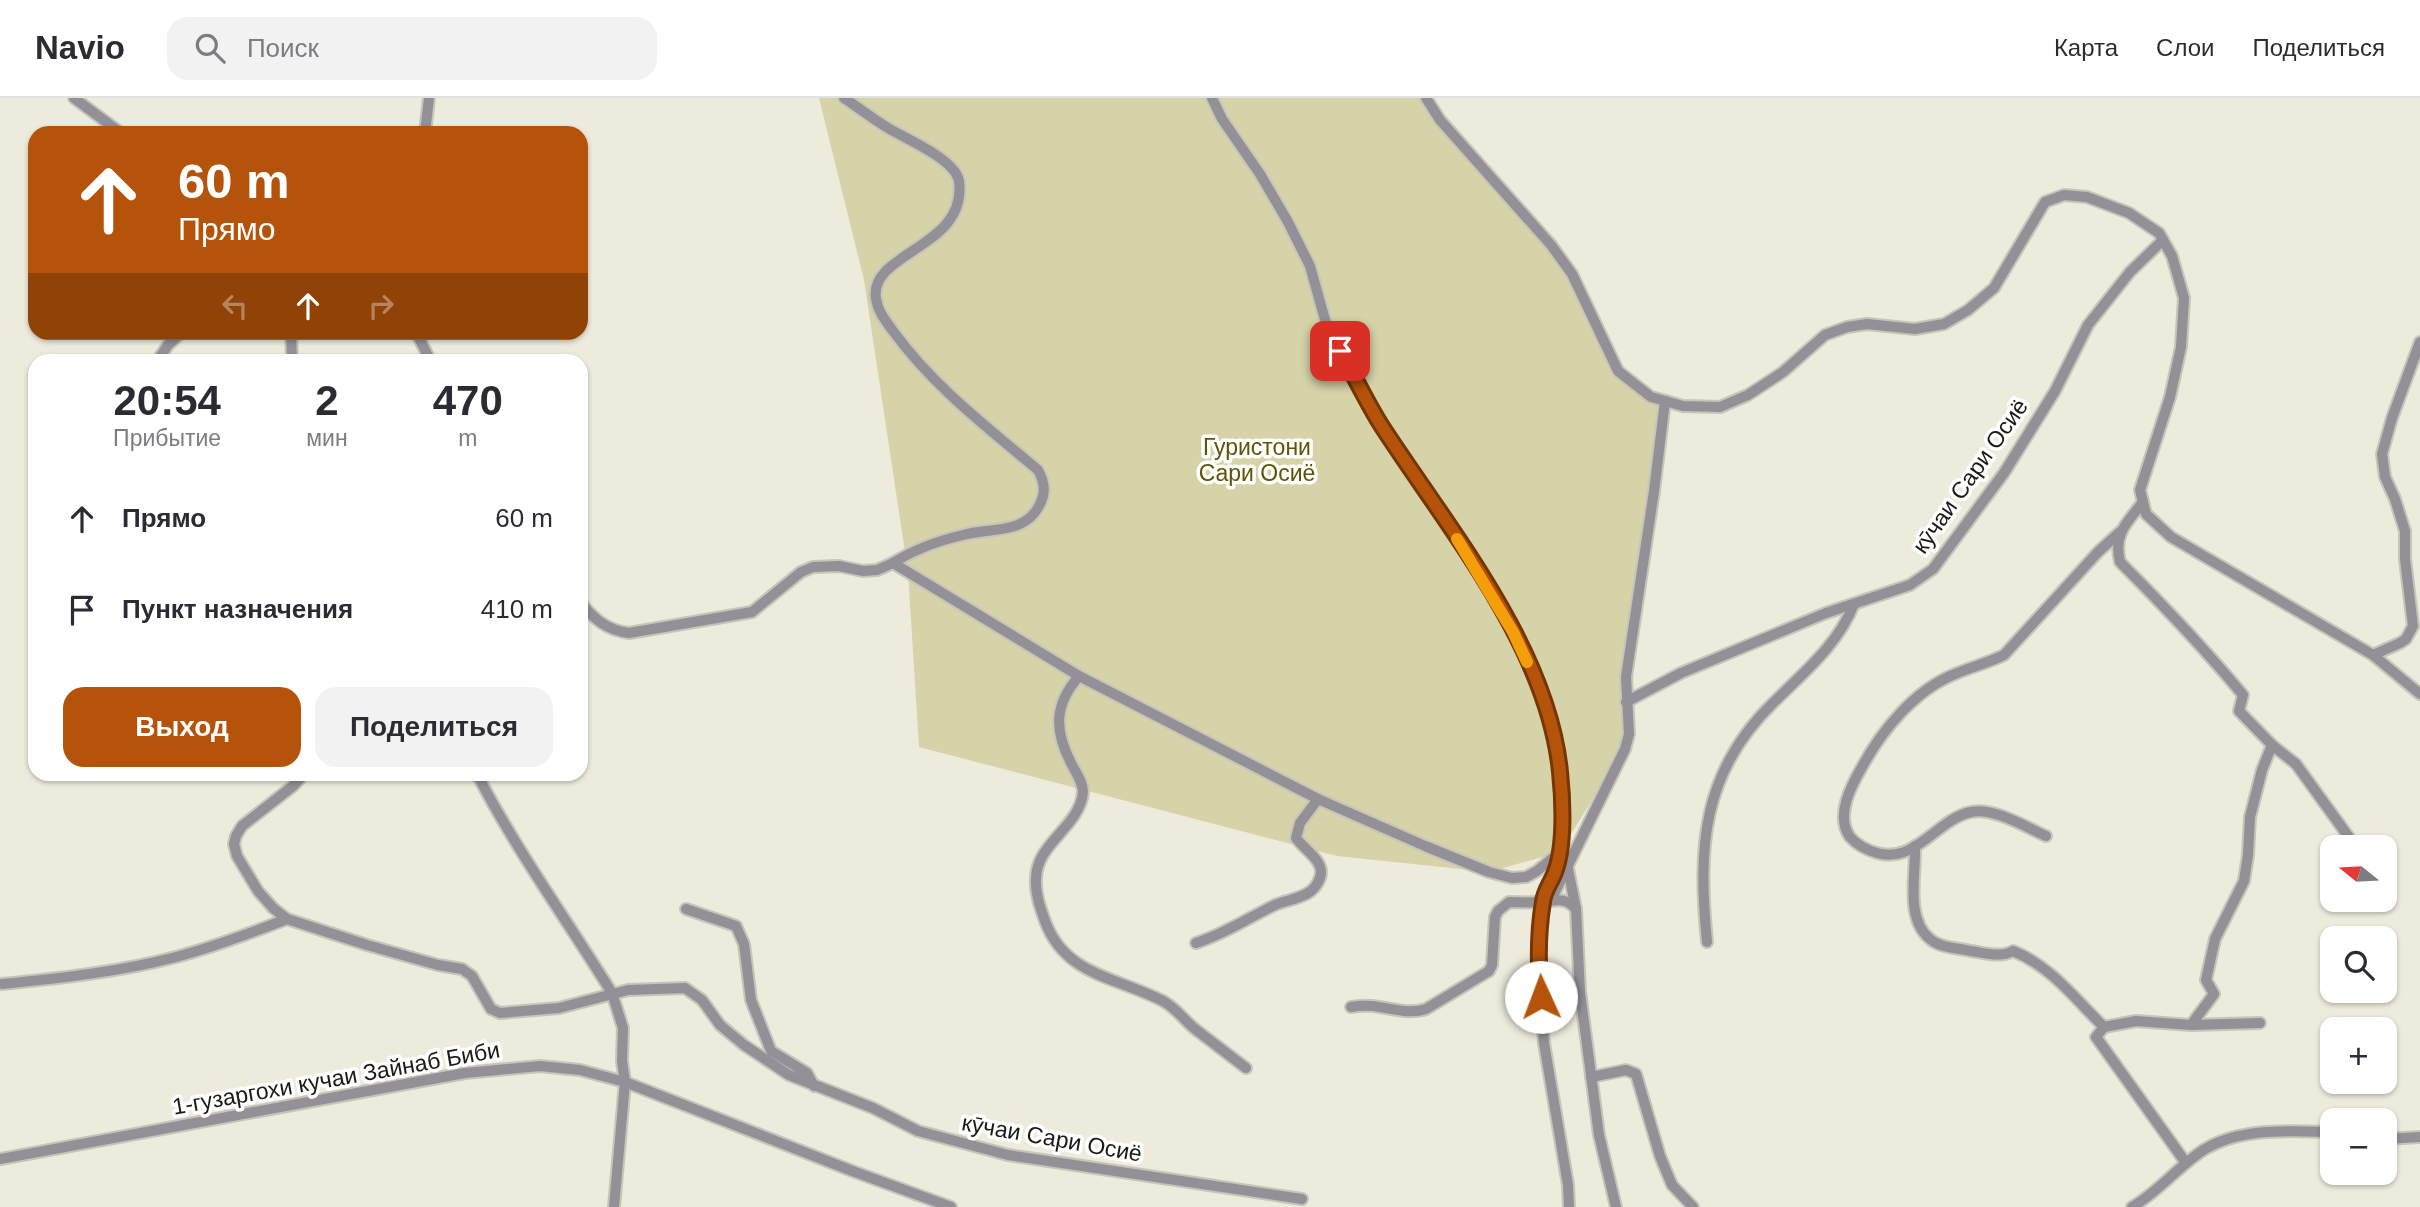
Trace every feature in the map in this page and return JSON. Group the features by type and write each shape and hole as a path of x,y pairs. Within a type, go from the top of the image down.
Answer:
{"street":[{"path":"74,98 112,126"},
{"path":"426,126 429,98"},
{"path":"588,610 602,625 614,631 629,633 752,611 801,572 813,567 839,566 863,571 877,570 933,542 967,533 1000,530 1024,524 1035,514 1043,499 1045,483 1038,470 932,379 880,314 876,300 878,282 887,269 937,235 947,225 953,215 958,181 955,172 946,162 887,128 844,98"},
{"path":"1212,98 1222,119 1260,174 1288,222 1310,266 1327,327 1373,411 1478,570 1537,682 1555,739 1560,772 1560,852 1547,900 1539,975 1544,1042 1568,1185 1569,1207"},
{"path":"1426,98 1440,120 1551,245 1573,274 1618,371 1651,397 1683,406 1720,407 1748,395 1783,372 1825,335 1847,327 1867,324 1916,329 1944,324 1968,310 1994,288 2045,202 2064,195 2087,197 2129,214 2159,233 2172,256 2184,298 2181,346 2170,397 2140,489 2146,514 2171,537 2373,655 2420,694"},
{"name":"кӯчаи Сари Осиё","path":"1626,702 1681,673 1854,604 1910,585 1933,569 2004,473 2055,391 2088,325 2130,272 2163,240"},
{"path":"162,354 173,340"},
{"path":"2373,655 2400,643 2416,627 2405,559 2405,531 2385,477 2382,454 2420,342"},
{"path":"1547,900 1568,869 1625,749 1629,734 1626,677 1665,401"},
{"path":"2046,836 1998,814 1972,811 1950,821 1915,846 1894,855 1884,855 1865,850 1849,836 1844,819 1845,807 1853,785 1870,755 1897,717 1930,688 1953,674 1984,665 2004,654 2098,552 2120,532 2143,502"},
{"path":"2120,532 2117,548 2120,562 2191,634 2243,695 2239,711 2295,764 2347,835"},
{"path":"893,563 1079,676 1318,799 1476,867 1512,878 1527,877 1560,852"},
{"path":"1707,942 1702,885 1705,835 1713,799 1736,746 1762,713 1829,646 1846,623 1854,604"},
{"path":"1079,676 1068,689 1062,704 1059,732 1063,748 1082,784 1083,794 1074,816 1038,864 1036,879 1038,901 1050,933 1060,949 1078,965 1163,1002 1246,1068"},
{"path":"2191,1025 2214,993 2206,980 2215,939 2244,881 2250,817 2262,770 2272,745"},
{"path":"2,985 105,972 176,957 287,919 258,891 237,856 234,844 242,826 297,781"},
{"path":"481,781 506,827 612,993 623,1028 622,1061 625,1082 614,1207"},
{"path":"1196,943 1220,936 1267,909 1311,891 1319,881 1321,871 1318,861 1296,838 1300,823 1318,799"},
{"path":"1915,846 1913,909 1919,924 1930,939 1944,946 1991,954 2007,955 2013,951 2028,957 2060,982 2104,1027"},
{"path":"1568,869 1576,909 1580,992 1599,1135 1616,1207"},
{"path":"1351,1007 1367,1004 1409,1012 1426,1009 1489,971 1492,965 1495,917 1508,902 1564,900 1576,909"},
{"path":"686,909 736,926 744,944 751,1000 771,1051 807,1073 814,1086"},
{"name":"кӯчаи Сари Осиё","path":"287,919 367,945 462,969 471,976 487,1005 500,1013 559,1008 628,990 685,988 702,1000 720,1025 744,1045 789,1075 873,1108 918,1131 1008,1156 1302,1199"},
{"path":"2186,1163 2096,1037 2104,1027 2136,1021 2191,1025 2260,1023"},
{"name":"1-гузаргохи кучаи Зайнаб Биби","path":"0,1159 465,1073 540,1066 580,1069 625,1082 951,1207"},
{"path":"1591,1077 1626,1070 1636,1074 1660,1156 1672,1185 1693,1207"},
{"path":"2132,1207 2160,1189 2186,1163 2206,1148 2247,1134 2320,1132"},
{"path":"2397,1138 2420,1137"}],"green space":[{"name":"Гуристони Сари Осиё","path":"819,98 1432,98 1491,178 1572,274 1618,371 1665,401 1626,677 1627,743 1560,852 1489,872 1337,856 919,747 908,572 864,280"}],"slow traffic":[{"path":"1457,539 1478,570 1527,662"}],"route":[{"path":"1340,351 1380,423 1478,570 1513,632 1543,695 1555,739 1560,772 1561,808 1560,852 1542,902 1539,975 1541,997"}]}
